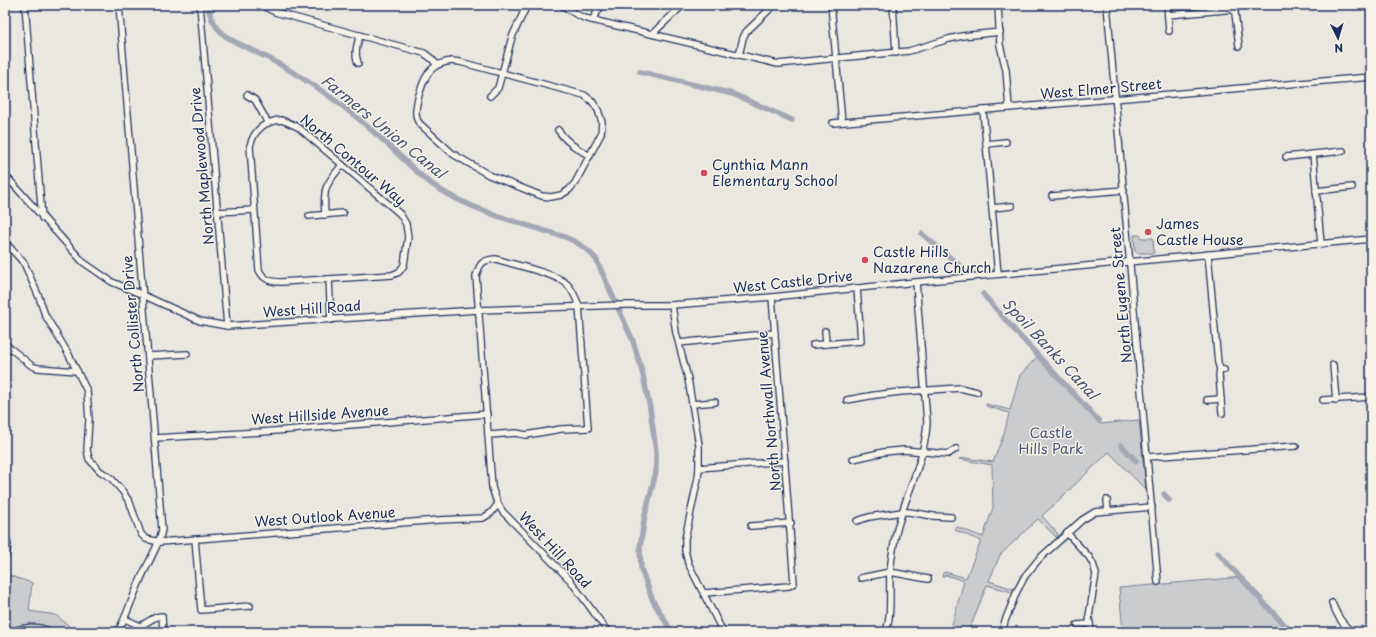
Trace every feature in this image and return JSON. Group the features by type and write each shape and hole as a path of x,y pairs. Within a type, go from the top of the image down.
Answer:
{"street":[{"path":"25,5 42,218"},
{"name":"North Collister Drive","path":"118,632 125,619 140,580 160,542 162,530 119,5"},
{"name":"North Maplewood Drive","path":"200,5 227,326"},
{"path":"263,5 275,12 424,53 437,65"},
{"path":"490,96 498,88 512,37 527,5"},
{"path":"562,5 574,13 592,20 778,64 896,53 922,48 962,36 1000,32"},
{"path":"592,20 602,5"},
{"path":"652,34 684,5"},
{"path":"739,55 746,32 774,5"},
{"path":"831,5 842,122"},
{"path":"893,5 896,53"},
{"path":"998,5 1000,45 1006,70 1010,108"},
{"name":"North Eugene Street","path":"1107,5 1158,582"},
{"path":"1167,5 1169,31"},
{"path":"1168,15 1235,7 1240,46"},
{"path":"358,63 356,51 360,35"},
{"path":"445,62 460,62 584,95 592,101 598,110 602,122 601,134 575,183 569,190 561,196 542,196 489,175 453,154 420,124 416,118 416,109 423,83 427,75 437,65 445,62"},
{"name":"West Elmer Street","path":"833,123 1371,77"},
{"path":"247,95 255,100 268,123 258,129 254,134 250,146 254,210 260,270 262,276 273,282 329,279 331,320"},
{"path":"983,110 998,274"},
{"name":"North Contour Way","path":"268,123 281,120 293,124 400,214 406,224 408,237 404,265 399,272 392,275 329,279"},
{"path":"558,130 565,140 571,145 590,156"},
{"path":"986,144 1006,142"},
{"path":"1286,157 1343,151"},
{"path":"1313,154 1321,244"},
{"path":"324,215 326,186 328,181 342,165"},
{"name":"West Hill Road","path":"5,176 83,262 95,271 112,282 200,321 227,326 478,310 492,487 498,504 530,540 570,580 608,632"},
{"path":"1316,190 1352,187"},
{"path":"1052,196 1124,190"},
{"path":"992,208 1012,206"},
{"path":"218,212 254,210"},
{"path":"309,216 343,214"},
{"name":"West Castle Drive","path":"478,310 614,305 672,305 772,297 1130,261 1371,239"},
{"path":"5,242 24,263 45,315 77,371 86,391 89,405 87,450 89,459 100,471 111,478 123,492 130,503 141,534 146,539 160,542"},
{"path":"1208,254 1218,363 1222,370 1219,375 1222,413"},
{"path":"478,310 476,276 479,266 486,260 496,259 558,277 567,283 579,306 588,428 561,429 526,435 516,433 489,435"},
{"path":"887,632 890,613 890,572 895,538 902,512 923,452 926,436 927,422 925,391 916,282"},
{"path":"813,345 861,341 857,288"},
{"name":"North Northwall Avenue","path":"704,594 789,586 794,583 791,523 772,297"},
{"path":"672,305 674,325 688,379 699,445 699,468 685,539 685,550 688,563 723,632"},
{"path":"825,331 826,344"},
{"path":"679,343 775,333"},
{"path":"5,344 32,366 38,368 77,371"},
{"path":"148,356 187,354"},
{"path":"1333,366 1336,400"},
{"path":"847,400 875,394 960,388 977,392"},
{"path":"1323,400 1371,397"},
{"path":"1207,400 1221,399"},
{"path":"692,404 715,402"},
{"name":"West Hillside Avenue","path":"155,438 262,432 487,414"},
{"path":"1148,457 1296,446"},
{"path":"853,459 884,452 904,450 948,454 956,449"},
{"path":"699,468 785,461"},
{"path":"1107,500 1108,511"},
{"name":"West Outlook Avenue","path":"160,542 439,520 483,518 491,513 498,504"},
{"path":"1002,632 1017,590 1025,576 1039,559 1089,514 1152,507"},
{"path":"857,521 869,517 902,512 951,517"},
{"path":"751,526 791,523"},
{"path":"5,531 8,545 5,558"},
{"path":"1068,533 1089,557 1096,574 1091,602 1091,632"},
{"path":"195,539 201,610 250,606"},
{"path":"862,578 890,572 928,579"},
{"path":"1332,603 1337,616 1347,628 1353,632"},
{"path":"125,619 140,626 146,624 156,616 162,616 163,632"},
{"path":"1077,625 1090,624"},
{"path":"8,632 33,627 51,632"}],"green space":[{"path":"1134,235 1140,235 1142,238 1153,238 1154,253 1137,253 1135,251"},
{"name":"Castle Hills Park","path":"1038,356 1101,424 1139,420 1146,490 1109,452 1042,516 1058,534 1056,537 1038,519 1000,555 989,581 1013,589 1012,592 987,585 970,628 970,632 950,632 964,581 946,575 942,577 943,573 945,572 966,578 981,541 955,530 957,527 983,537 993,508 992,465 959,459 965,458 993,462 1004,434 1009,413 986,406 986,404 1010,410 1020,375"},
{"path":"5,574 32,583 29,611 56,615 76,632 58,632 42,626 28,624 5,630"},
{"path":"1243,577 1294,632 1123,632 1119,588"}],"waterway":[{"name":"Farmers Union Canal","path":"208,5 215,24 226,37 281,65 312,84 350,112 421,176 441,190 479,209 570,239 586,249 596,259 633,341 642,371 650,408 656,451 656,472 645,515 640,547 641,569 653,601 672,632"},
{"name":"Spoil Banks Canal","path":"640,72 733,94 792,120"},
{"path":"922,234 959,265"},
{"name":"Spoil Banks Canal","path":"983,294 1099,421"},
{"path":"1121,445 1136,461"},
{"name":"Spoil Banks Canal","path":"1164,494 1169,500"},
{"name":"Spoil Banks Canal","path":"1218,553 1290,632"}],"place":[{"name":"Cynthia Mann Elementary School","path":"704,173"},
{"name":"James Castle House","path":"1148,232"},
{"name":"Castle Hills Nazarene Church","path":"865,260"}]}
